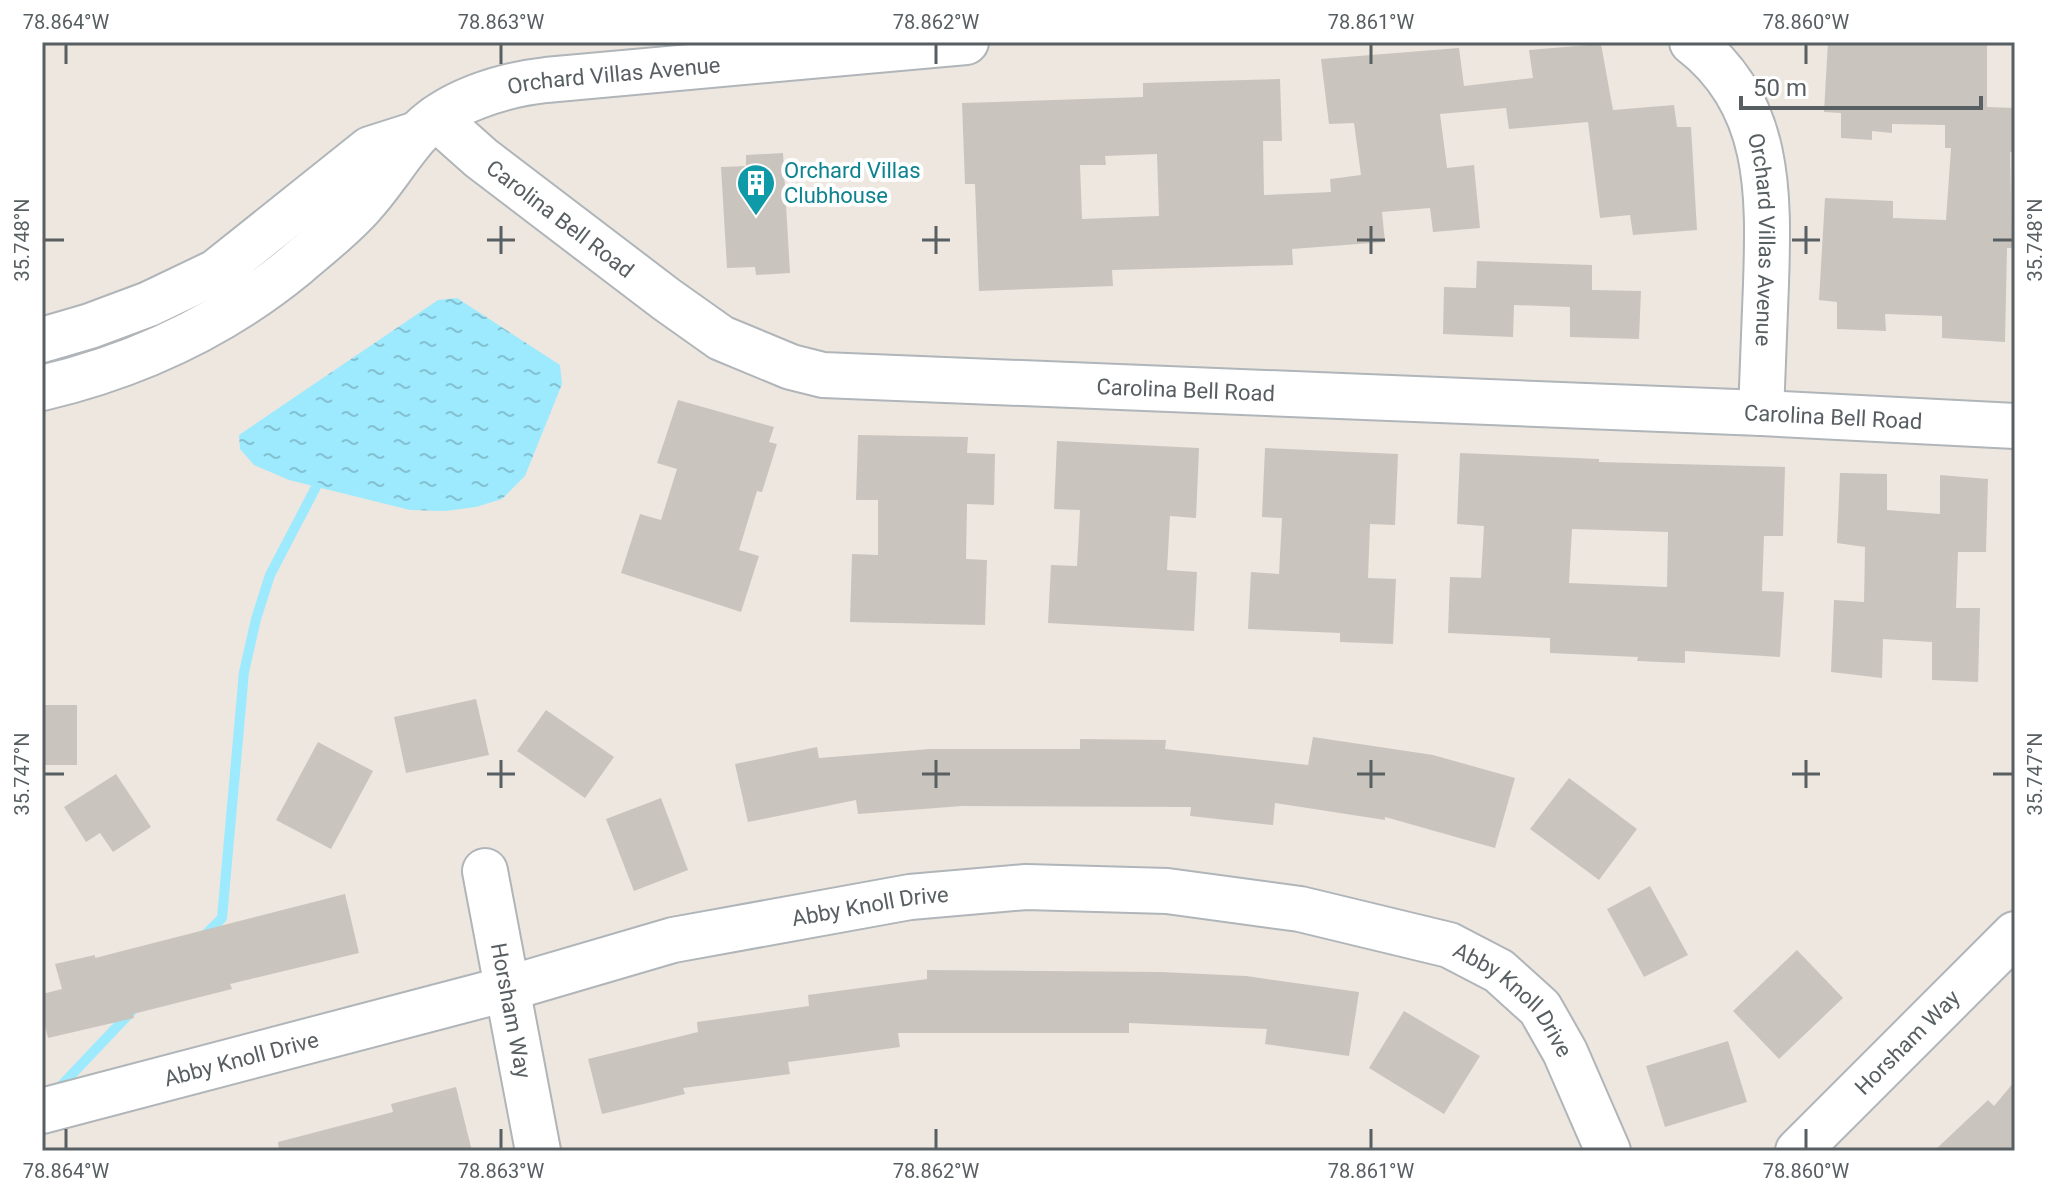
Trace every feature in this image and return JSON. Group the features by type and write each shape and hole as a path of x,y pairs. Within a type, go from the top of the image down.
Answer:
{"street":[{"name":"Orchard Villas Avenue","path":"42,340 149,304 216,272 370,149 427,126 475,98 525,83 966,42"},
{"name":"Orchard Villas Avenue","path":"1692,42 1708,54 1725,75 1745,108 1765,169 1768,209 1761,413"},
{"name":"Orchard Villas Avenue","path":"42,388 90,377 171,345 239,307 296,265 362,206 427,126"},
{"name":"Carolina Bell Road","path":"427,126 481,158 721,338 759,355 823,375 2015,426"},
{"path":"149,304 171,345"},
{"name":"Horsham Way","path":"485,871 538,1151"},
{"name":"Abby Knoll Drive","path":"42,1111 506,989 673,940 910,897 1026,887 1167,891 1300,909 1449,945 1499,971 1540,1008 1565,1052 1608,1151"},
{"name":"Horsham Way","path":"1798,1151 2015,934"}],"water":[{"path":"457,298 560,365 562,384 525,476 502,499 476,507 445,511 410,510 289,480 254,465 240,449 239,435 438,300"}],"building":[{"path":"1828,42 1987,42 1987,107 2015,108 2015,152 2010,152 2012,248 2007,248 2005,342 1942,338 1942,316 1885,314 1886,331 1837,329 1837,302 1819,300 1825,198 1893,201 1893,218 1946,220 1951,148 1945,148 1945,125 1892,124 1892,133 1872,131 1872,140 1841,138 1841,113 1824,112"},
{"path":"1601,44 1613,110 1674,105 1677,127 1691,127 1697,230 1633,235 1630,215 1600,218 1588,122 1509,129 1506,108 1440,114 1447,168 1474,165 1480,228 1433,232 1430,208 1382,212 1385,242 1292,249 1293,265 1112,270 1113,286 979,291 975,184 965,184 962,103 1143,97 1143,83 1280,79 1282,141 1263,141 1264,195 1331,192 1330,179 1361,175 1354,123 1329,124 1321,59 1459,48 1464,86 1533,78 1529,50","holes":["1157,154 1159,216 1082,219 1080,165 1106,165 1105,156"]},
{"name":"Orchard Villas Clubhouse","path":"783,153 790,273 756,275 755,267 727,268 721,167 746,166 746,155"},
{"path":"1477,261 1592,265 1592,290 1641,291 1639,339 1570,337 1570,307 1514,305 1513,337 1443,334 1444,287 1476,288"},
{"path":"678,400 774,427 769,442 777,444 762,492 757,491 739,550 759,556 741,612 621,573 640,514 661,520 677,469 657,463"},
{"path":"858,435 968,437 967,453 995,454 994,505 967,504 966,559 987,560 985,625 850,622 852,554 878,555 878,500 856,500"},
{"path":"1057,441 1199,448 1196,518 1170,516 1167,570 1197,572 1194,631 1048,623 1051,565 1077,566 1080,510 1054,509"},
{"path":"1265,448 1398,454 1395,525 1370,524 1368,578 1396,579 1393,644 1340,642 1340,633 1248,629 1251,572 1279,574 1282,518 1262,517"},
{"path":"1460,453 1599,459 1599,462 1785,467 1783,536 1764,536 1762,591 1784,592 1780,657 1685,651 1685,663 1637,661 1638,657 1550,653 1550,638 1448,633 1450,577 1481,578 1484,526 1457,524","holes":["1572,529 1668,532 1667,587 1569,583"]},
{"path":"1840,473 1887,474 1887,510 1940,514 1940,475 1988,479 1986,552 1958,552 1956,608 1980,608 1978,682 1932,680 1932,642 1883,639 1882,678 1831,672 1834,600 1864,602 1865,547 1837,543"},
{"path":"476,699 489,755 406,773 394,717"},
{"path":"42,705 77,705 77,765 42,765"},
{"path":"546,710 614,757 585,798 517,751"},
{"path":"1313,737 1433,755 1515,778 1495,848 1385,817 1385,820 1275,803 1273,825 1190,816 1191,807 962,806 858,814 856,800 748,822 735,764 817,747 819,758 930,749 1080,749 1080,739 1166,740 1165,749 1308,765"},
{"path":"318,742 373,771 331,849 276,820"},
{"path":"116,774 151,827 113,852 100,833 86,842 64,807"},
{"path":"1569,778 1637,829 1599,880 1530,829"},
{"path":"661,798 688,870 634,891 606,819"},
{"path":"1650,886 1688,955 1644,977 1607,909"},
{"path":"345,894 359,953 230,984 232,989 133,1014 134,1018 48,1038 42,1014 42,994 62,989 55,964 95,955 95,958"},
{"path":"1797,950 1843,998 1779,1059 1733,1011"},
{"path":"927,970 1161,972 1246,976 1359,992 1349,1056 1265,1044 1267,1029 1129,1023 1129,1033 898,1033 900,1047 788,1062 790,1074 683,1088 685,1094 602,1114 588,1059 698,1032 697,1022 809,1006 808,995 927,979"},
{"path":"1404,1011 1480,1056 1444,1114 1369,1068"},
{"path":"1728,1041 1747,1102 1665,1127 1646,1066"},
{"path":"2015,1081 2015,1151 1934,1151 1988,1100 1994,1106"},
{"path":"456,1087 472,1151 279,1151 278,1142 393,1112 391,1104"}],"waterway":[{"path":"203,937 222,918 244,672 256,619 270,575 316,487"},
{"path":"57,1090 131,1012"}],"place":[{"name":"Orchard Villas Clubhouse","path":"756,217"}]}
